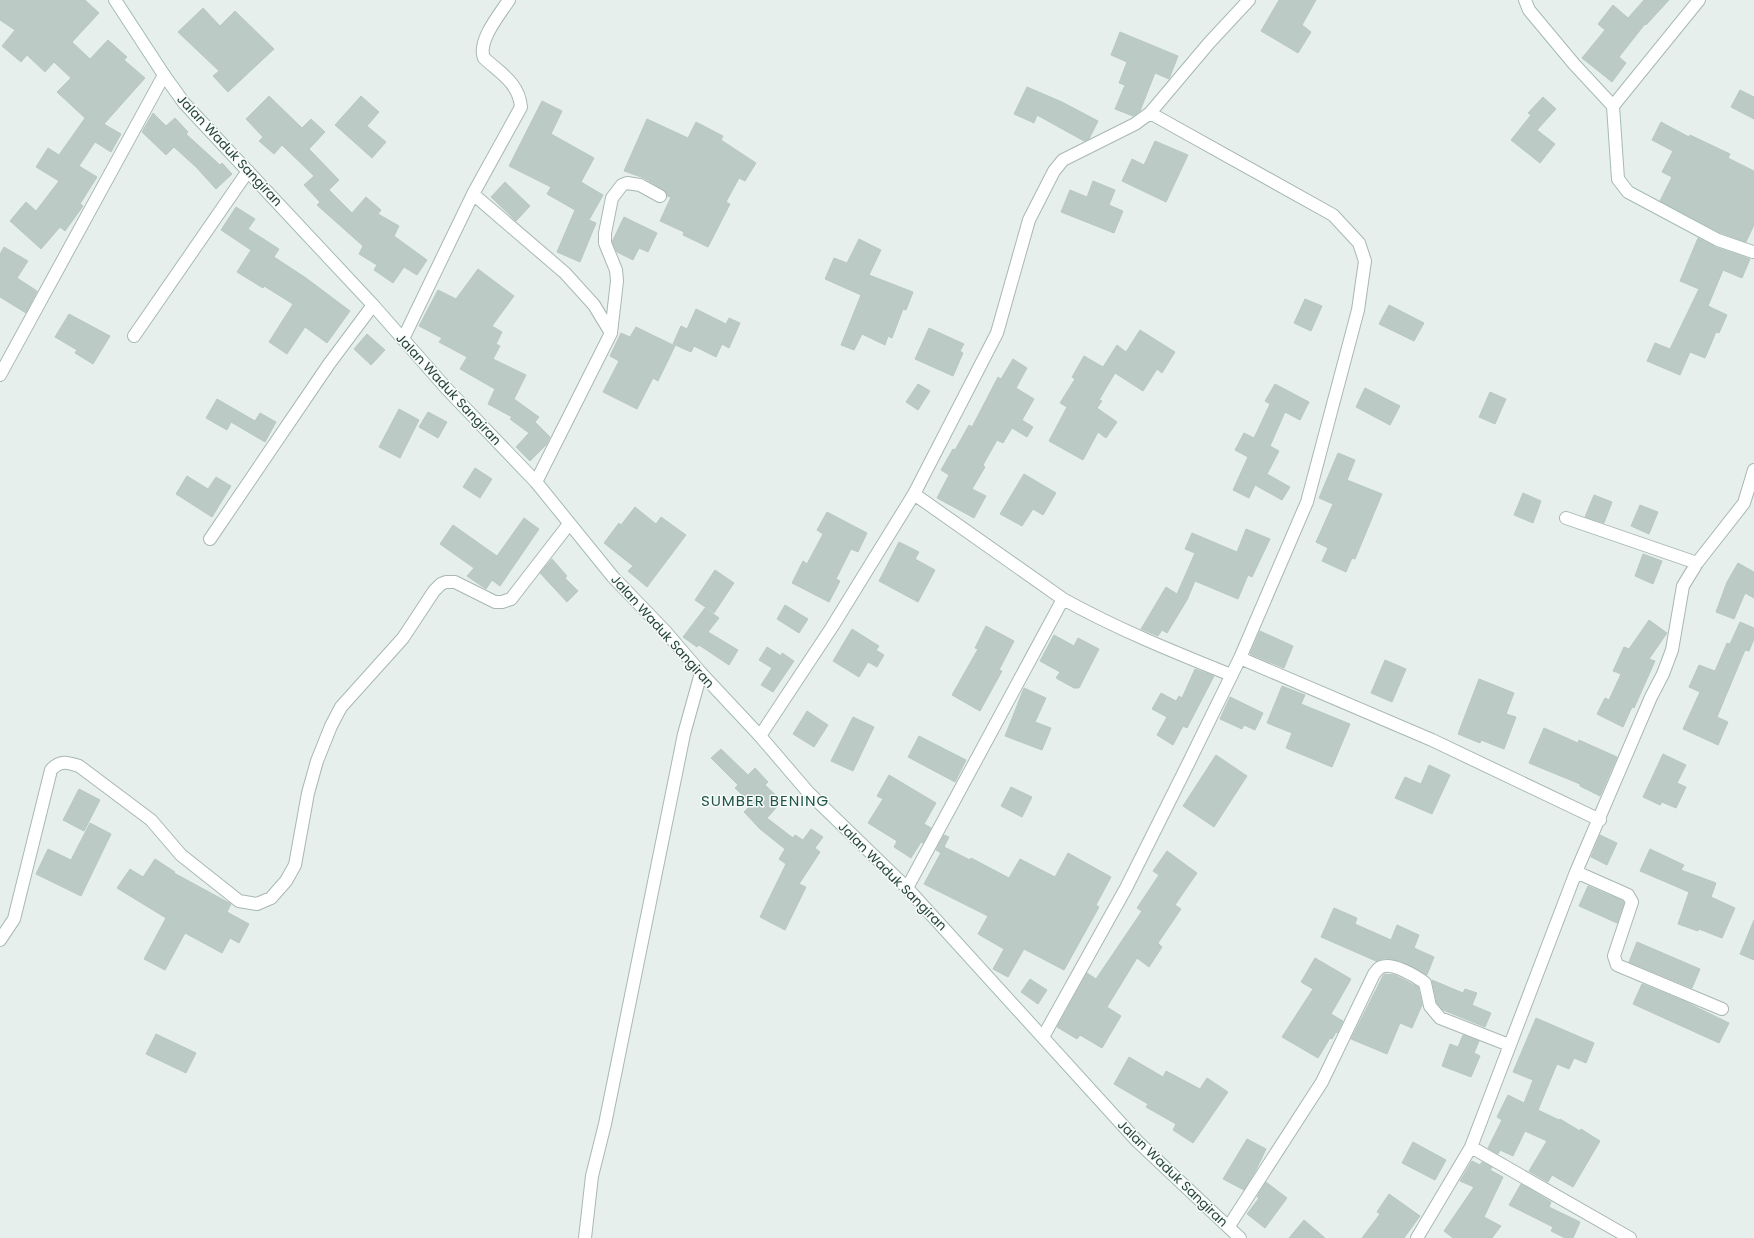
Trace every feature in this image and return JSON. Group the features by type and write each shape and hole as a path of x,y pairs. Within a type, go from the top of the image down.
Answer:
{"street":[{"name":"Jalan Waduk Sangiran","path":"115,0 164,76 184,103 536,482 613,577 665,631 701,673 760,736 808,792 908,888 1136,1141 1229,1226 1240,1238"},
{"path":"403,340 473,194 521,107 518,92 513,85 484,58 483,54 485,39 509,0"},
{"path":"760,736 832,627 914,494 997,333 1029,220 1054,171 1063,160 1134,124 1150,113 1209,43 1249,0"},
{"path":"1525,0 1529,10 1574,64 1613,106 1618,179 1628,192 1718,240 1754,251"},
{"path":"1613,106 1698,0"},
{"path":"0,375 164,76"},
{"path":"1043,1037 1126,888 1240,658 1307,502 1358,310 1365,261 1359,243 1333,215 1150,113"},
{"path":"134,336 248,171"},
{"path":"536,482 611,333 617,281 616,270 605,243 605,233 612,198 622,185 627,184 640,185 660,196"},
{"path":"473,194 565,274 594,305 611,333"},
{"path":"210,539 329,364 373,305"},
{"path":"1417,1238 1471,1147 1576,872 1600,820 1651,697 1663,674 1672,650 1683,586 1697,563 1749,506 1754,470"},
{"path":"914,494 1063,599 1088,613 1139,637 1231,675"},
{"path":"1566,518 1697,563"},
{"path":"0,940 14,918 51,770 56,765 66,761 79,766 151,820 181,855 239,901 257,904 271,898 286,881 295,865 308,793 317,761 331,726 341,707 403,638 434,591 441,584 446,582 455,582 495,602 502,602 511,599 569,524"},
{"path":"908,888 1063,599"},
{"path":"1240,658 1432,740 1600,820"},
{"path":"585,1238 592,1176 605,1124 684,734 701,673"},
{"path":"1576,872 1628,895 1631,898 1632,902 1614,956 1617,965 1722,1009"},
{"path":"1229,1226 1322,1082 1374,974 1379,968 1386,966 1401,969 1425,983 1430,1006 1440,1018 1509,1045"},
{"path":"1471,1147 1630,1238"}],"building":[{"path":"0,0 85,0 99,13 72,42 90,59 108,40 127,57 124,60 145,78 104,124 121,134 111,152 95,142 79,166 97,177 80,204 83,206 65,231 60,227 41,249 10,221 26,202 36,211 59,181 36,167 48,148 59,155 85,118 57,92 71,78 54,62 45,72 27,55 21,62 2,46 15,30 0,20"},
{"path":"1279,0 1316,0 1302,25 1311,32 1298,53 1261,31"},
{"path":"1644,0 1669,0 1646,25 1645,24 1619,57 1626,63 1612,82 1582,58 1605,30 1598,24 1613,5 1628,18"},
{"path":"203,8 220,26 235,11 274,49 228,92 213,76 219,71 178,32"},
{"path":"1120,32 1178,56 1169,79 1155,73 1140,111 1133,116 1115,109 1125,85 1119,83 1127,62 1111,55"},
{"path":"1027,87 1062,102 1098,121 1089,139 1084,141 1037,115 1034,123 1014,114"},
{"path":"1740,90 1754,97 1754,119 1731,107"},
{"path":"269,96 302,128 311,119 325,132 309,149 339,180 329,190 352,213 366,197 381,210 378,214 399,226 394,236 427,260 417,275 404,267 393,283 374,270 377,265 359,254 363,246 317,205 320,202 304,185 314,176 282,145 274,154 259,141 263,137 246,119"},
{"path":"361,96 379,112 367,126 386,142 372,158 335,125"},
{"path":"1543,97 1556,109 1537,130 1555,144 1540,163 1511,140 1531,115 1528,113"},
{"path":"542,101 562,111 551,134 594,158 581,182 603,195 589,220 596,223 580,262 557,252 575,210 547,194 551,187 509,166"},
{"path":"153,113 166,126 175,118 188,132 186,134 220,165 222,163 232,174 216,189 196,167 174,147 166,155 142,132"},
{"path":"647,119 688,138 696,122 723,136 721,140 756,163 745,181 739,178 726,202 730,204 708,247 683,235 684,232 660,221 671,197 667,196 664,190 644,178 624,171"},
{"path":"1661,122 1689,137 1690,135 1730,154 1728,158 1754,171 1754,225 1746,242 1721,233 1660,201 1672,177 1662,172 1673,151 1652,140"},
{"path":"1155,141 1188,155 1166,202 1122,181 1132,159 1144,165"},
{"path":"1093,181 1115,190 1109,205 1123,211 1114,233 1061,212 1070,190 1087,197"},
{"path":"505,182 530,206 516,221 491,197"},
{"path":"236,207 255,219 248,229 279,249 274,257 306,278 350,311 327,343 305,327 287,354 269,342 293,304 264,286 263,288 237,272 251,250 221,230"},
{"path":"624,217 657,233 648,252 639,248 633,260 617,252 612,242"},
{"path":"1698,238 1715,247 1750,259 1742,278 1723,270 1708,306 1727,315 1719,333 1716,332 1705,358 1690,352 1680,375 1647,361 1655,343 1670,349 1699,289 1680,281"},
{"path":"859,239 881,250 869,275 913,292 906,310 903,309 892,338 888,336 885,345 862,334 854,350 841,345 861,295 825,279 834,258 847,263"},
{"path":"4,247 28,261 17,278 37,291 26,313 0,297 0,254"},
{"path":"478,269 514,296 492,326 502,332 496,344 500,346 493,359 526,375 514,399 539,417 535,422 550,437 546,445 530,461 516,447 529,433 510,419 512,417 488,404 495,389 460,369 467,357 439,342 442,338 419,326 438,290 456,299"},
{"path":"1305,299 1322,306 1311,331 1294,323"},
{"path":"1389,305 1424,323 1414,341 1379,324"},
{"path":"696,309 726,324 729,318 740,323 729,348 722,344 716,357 694,346 691,352 673,344 681,326 687,329"},
{"path":"69,314 110,336 93,364 75,353 77,350 55,337"},
{"path":"636,327 675,346 658,381 653,378 637,409 603,392 619,361 610,356 621,333 630,337"},
{"path":"929,328 964,344 960,351 963,353 953,376 915,359"},
{"path":"1140,330 1175,352 1162,373 1157,369 1143,391 1115,373 1099,400 1102,401 1097,408 1117,422 1106,438 1098,432 1083,460 1049,441 1067,407 1060,403 1075,379 1072,377 1084,356 1103,367 1117,345 1126,352"},
{"path":"367,334 385,350 371,365 354,349"},
{"path":"1013,359 1027,368 1016,388 1034,399 1022,420 1033,427 1027,437 1012,428 1003,443 997,440 983,465 985,467 972,489 986,496 974,518 937,498 949,475 941,470 953,449 955,450 969,425 972,427 998,377 1001,379"},
{"path":"918,384 930,391 918,410 906,402"},
{"path":"1275,384 1309,402 1300,420 1285,412 1270,446 1279,451 1267,474 1290,487 1282,500 1255,485 1249,498 1233,490 1248,457 1235,450 1244,433 1254,438 1270,404 1265,401"},
{"path":"1365,388 1400,406 1390,425 1356,407"},
{"path":"1490,392 1506,399 1495,424 1479,417"},
{"path":"217,399 255,421 260,413 276,422 265,442 231,422 227,430 206,418"},
{"path":"399,409 419,420 400,458 379,447"},
{"path":"428,412 447,422 438,438 419,427"},
{"path":"1338,453 1355,460 1347,480 1382,494 1355,559 1352,558 1346,572 1322,561 1328,548 1316,542 1333,504 1319,498"},
{"path":"475,468 492,479 480,498 463,487"},
{"path":"1024,474 1056,493 1043,515 1033,509 1022,526 1000,514"},
{"path":"187,476 208,489 216,477 231,486 212,517 176,494"},
{"path":"1523,493 1541,501 1533,523 1514,515"},
{"path":"1594,495 1612,502 1604,523 1585,517"},
{"path":"1640,505 1658,512 1649,534 1631,526"},
{"path":"635,507 656,524 661,517 686,535 647,587 628,571 633,566 604,543 619,523 621,525"},
{"path":"827,512 867,533 858,552 851,549 836,579 840,581 829,602 792,583 803,561 807,564 823,534 817,530"},
{"path":"524,518 539,529 500,586 492,580 486,589 467,576 474,568 440,544 453,525 497,556"},
{"path":"1246,529 1270,539 1252,577 1248,575 1238,599 1195,581 1187,600 1167,633 1162,630 1158,636 1141,629 1166,587 1177,594 1195,553 1185,549 1192,533 1237,552"},
{"path":"899,542 919,552 915,559 935,570 918,602 879,581"},
{"path":"1643,554 1662,561 1653,584 1635,576"},
{"path":"552,559 567,576 565,578 578,591 567,602 540,573"},
{"path":"1738,563 1754,572 1754,598 1745,593 1734,619 1716,612 1727,582"},
{"path":"715,570 734,583 714,613 695,600"},
{"path":"785,605 808,619 799,633 777,619"},
{"path":"705,608 719,618 708,632 738,650 729,665 699,645 697,647 683,637"},
{"path":"1649,620 1667,633 1649,659 1655,661 1634,708 1632,707 1623,727 1597,714 1605,698 1609,700 1621,674 1613,671 1624,647 1629,649"},
{"path":"1740,622 1754,628 1754,639 1749,651 1745,650 1717,717 1728,722 1718,745 1683,729 1700,692 1689,687 1699,665 1715,671 1727,643 1730,644"},
{"path":"986,626 1014,641 999,670 1002,671 980,711 952,695 978,649 975,648"},
{"path":"852,629 879,646 876,650 884,655 877,667 868,662 859,677 833,661"},
{"path":"1260,631 1293,646 1284,668 1250,654"},
{"path":"1054,635 1074,646 1078,638 1099,649 1079,688 1074,688 1056,678 1060,672 1040,661"},
{"path":"767,647 781,656 782,653 794,661 773,692 761,685 772,668 759,660"},
{"path":"1385,660 1406,669 1392,702 1371,693"},
{"path":"1195,669 1214,676 1187,728 1183,726 1173,745 1157,735 1167,717 1152,709 1161,693 1176,701 1179,696 1182,698"},
{"path":"1479,679 1514,693 1506,714 1516,717 1504,749 1481,740 1480,743 1458,734"},
{"path":"1282,686 1305,695 1301,704 1350,724 1332,767 1286,748 1292,733 1267,723"},
{"path":"1024,688 1046,698 1035,722 1051,728 1042,750 1005,736"},
{"path":"1230,697 1263,713 1255,730 1244,725 1242,729 1220,719"},
{"path":"807,711 828,725 814,747 793,734"},
{"path":"853,717 874,727 853,771 831,761"},
{"path":"1544,728 1578,743 1579,740 1617,757 1600,796 1580,786 1580,784 1529,763"},
{"path":"919,736 966,760 955,782 908,757"},
{"path":"721,749 748,775 755,768 768,782 765,785 782,801 767,818 793,838 795,835 803,840 811,829 823,837 815,848 820,852 799,884 806,887 785,930 760,917 786,864 779,859 785,849 760,829 744,812 752,804 735,788 738,785 711,758"},
{"path":"1663,754 1686,765 1677,783 1686,787 1676,808 1662,802 1660,805 1643,797"},
{"path":"1216,755 1247,776 1214,827 1183,806"},
{"path":"1429,765 1450,775 1432,814 1395,798 1405,777 1421,784"},
{"path":"889,775 936,803 924,824 931,828 923,843 921,842 911,858 894,847 897,841 868,823 883,799 877,796"},
{"path":"1011,787 1032,797 1022,817 1001,806"},
{"path":"79,789 100,800 84,831 63,820"},
{"path":"90,823 111,834 81,896 36,874 48,849 71,860"},
{"path":"944,835 949,837 941,853 936,850"},
{"path":"1600,835 1617,843 1607,865 1591,857"},
{"path":"944,847 970,860 971,858 1009,878 1020,859 1055,877 1068,853 1111,877 1096,905 1099,907 1064,970 1024,949 1008,977 993,969 1004,949 978,934 988,916 924,884"},
{"path":"1650,849 1684,865 1681,870 1716,883 1711,897 1735,908 1722,938 1699,929 1698,931 1678,924 1689,892 1640,871"},
{"path":"1167,851 1197,873 1175,905 1181,909 1158,943 1162,947 1149,967 1137,958 1107,1007 1121,1016 1102,1048 1080,1035 1077,1039 1057,1027 1087,973 1096,979 1142,911 1137,908 1159,875 1153,871"},
{"path":"155,859 175,872 174,873 231,904 227,912 249,924 239,943 230,938 222,953 185,933 165,970 144,959 166,918 117,888 130,869 143,877"},
{"path":"1588,886 1623,901 1624,903 1617,923 1579,906"},
{"path":"1334,908 1357,918 1355,924 1391,940 1397,925 1419,935 1414,948 1434,957 1427,975 1399,961 1386,958 1376,961 1321,937"},
{"path":"1754,920 1754,960 1740,954"},
{"path":"1637,942 1700,969 1692,988 1629,962"},
{"path":"1315,958 1351,979 1331,1014 1343,1021 1337,1033 1336,1032 1332,1039 1330,1038 1318,1058 1282,1037 1313,989 1301,982"},
{"path":"1384,974 1395,975 1418,987 1422,1005 1412,1028 1400,1023 1387,1054 1351,1039"},
{"path":"1030,979 1047,990 1038,1004 1021,992"},
{"path":"1432,980 1463,993 1465,989 1477,993 1472,1005 1491,1013 1485,1027 1443,1010 1437,1003"},
{"path":"1642,984 1686,1002 1729,1023 1719,1043 1633,1004"},
{"path":"1536,1018 1594,1043 1586,1063 1574,1058 1569,1069 1557,1064 1538,1110 1559,1120 1560,1119 1580,1131 1581,1129 1600,1141 1573,1187 1552,1175 1548,1182 1529,1171 1547,1141 1525,1131 1513,1156 1500,1150 1498,1154 1488,1148 1502,1120 1497,1117 1508,1095 1524,1103 1533,1080 1513,1072"},
{"path":"156,1034 196,1053 186,1073 146,1054"},
{"path":"1463,1035 1479,1041 1474,1053 1480,1056 1471,1077 1442,1066 1450,1044 1458,1047"},
{"path":"1129,1057 1163,1077 1166,1071 1200,1089 1207,1078 1228,1092 1193,1143 1173,1130 1176,1124 1146,1107 1148,1104 1114,1084"},
{"path":"1247,1139 1266,1149 1244,1190 1223,1179"},
{"path":"1413,1142 1446,1160 1435,1180 1402,1163"},
{"path":"1472,1161 1480,1165 1482,1162 1492,1167 1490,1170 1503,1177 1484,1217 1501,1226 1492,1238 1453,1238 1444,1231 1474,1187 1460,1181"},
{"path":"1266,1182 1287,1198 1265,1228 1247,1214 1259,1198 1257,1197"},
{"path":"1521,1184 1551,1202 1549,1207 1580,1222 1573,1238 1565,1238 1551,1231 1553,1227 1509,1205"},
{"path":"1389,1194 1420,1216 1404,1238 1362,1238 1380,1214 1377,1212"},
{"path":"1304,1220 1325,1238 1289,1238"}],"district":[{"name":"SUMBER BENING","path":"765,801"}]}
